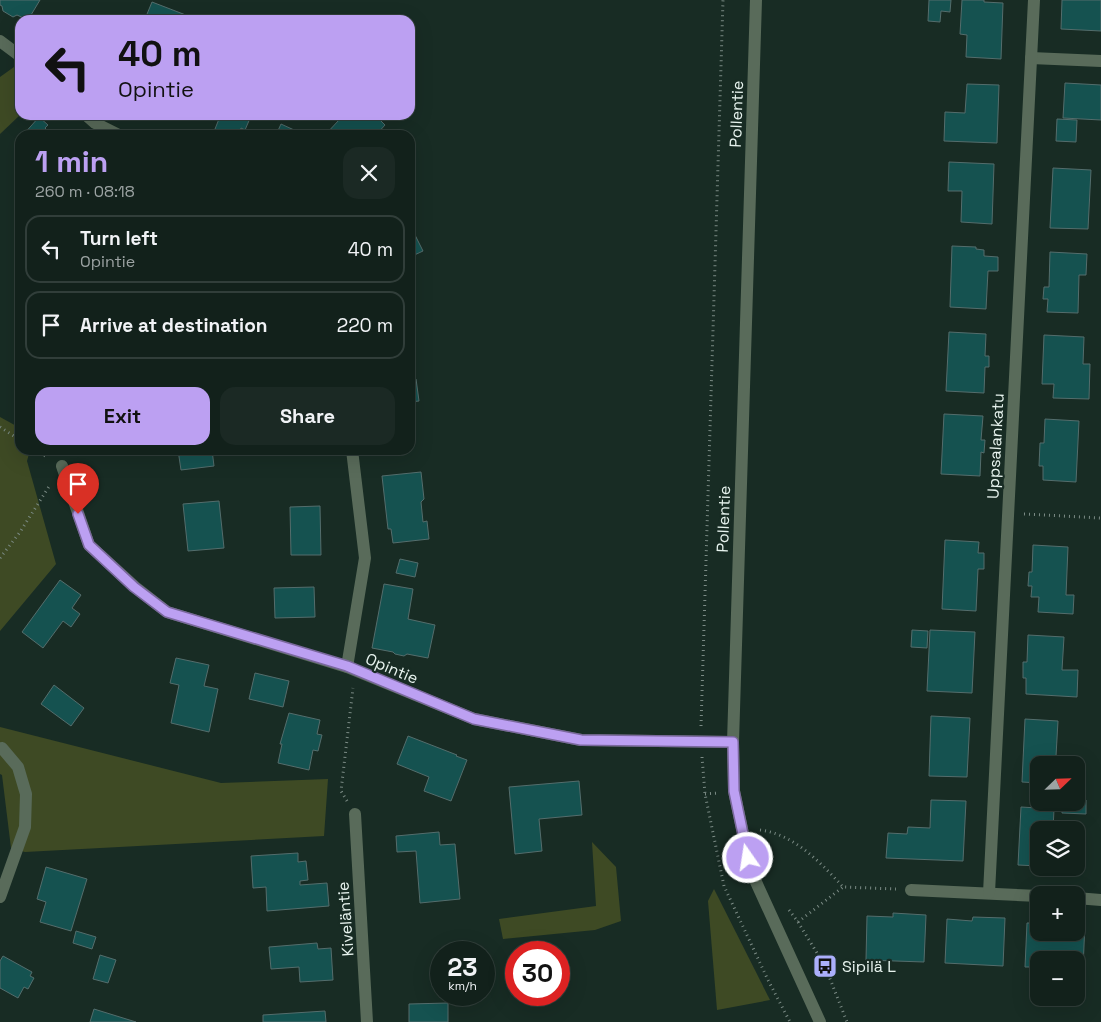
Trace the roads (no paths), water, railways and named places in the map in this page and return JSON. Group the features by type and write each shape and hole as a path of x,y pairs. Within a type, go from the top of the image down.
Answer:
{"street":[{"name":"Pollentie","path":"756,0 733,742 734,791 751,871 820,1022"},
{"name":"Uppsalankatu","path":"989,893 1034,0"},
{"path":"0,40 15,52"},
{"path":"1031,58 1101,61"},
{"path":"92,120 109,130"},
{"path":"351,668 365,558 353,455"},
{"name":"Opintie","path":"62,466 89,545 134,587 167,612 351,668 474,719 581,740 733,742"},
{"path":"0,897 25,827 26,794 18,767 2,748"},
{"name":"Kiveläntie","path":"355,814 367,1022"},
{"path":"911,890 1030,895"},
{"path":"1085,899 1101,900"}],"place":[{"name":"Sipilä L","path":"825,966"}]}
